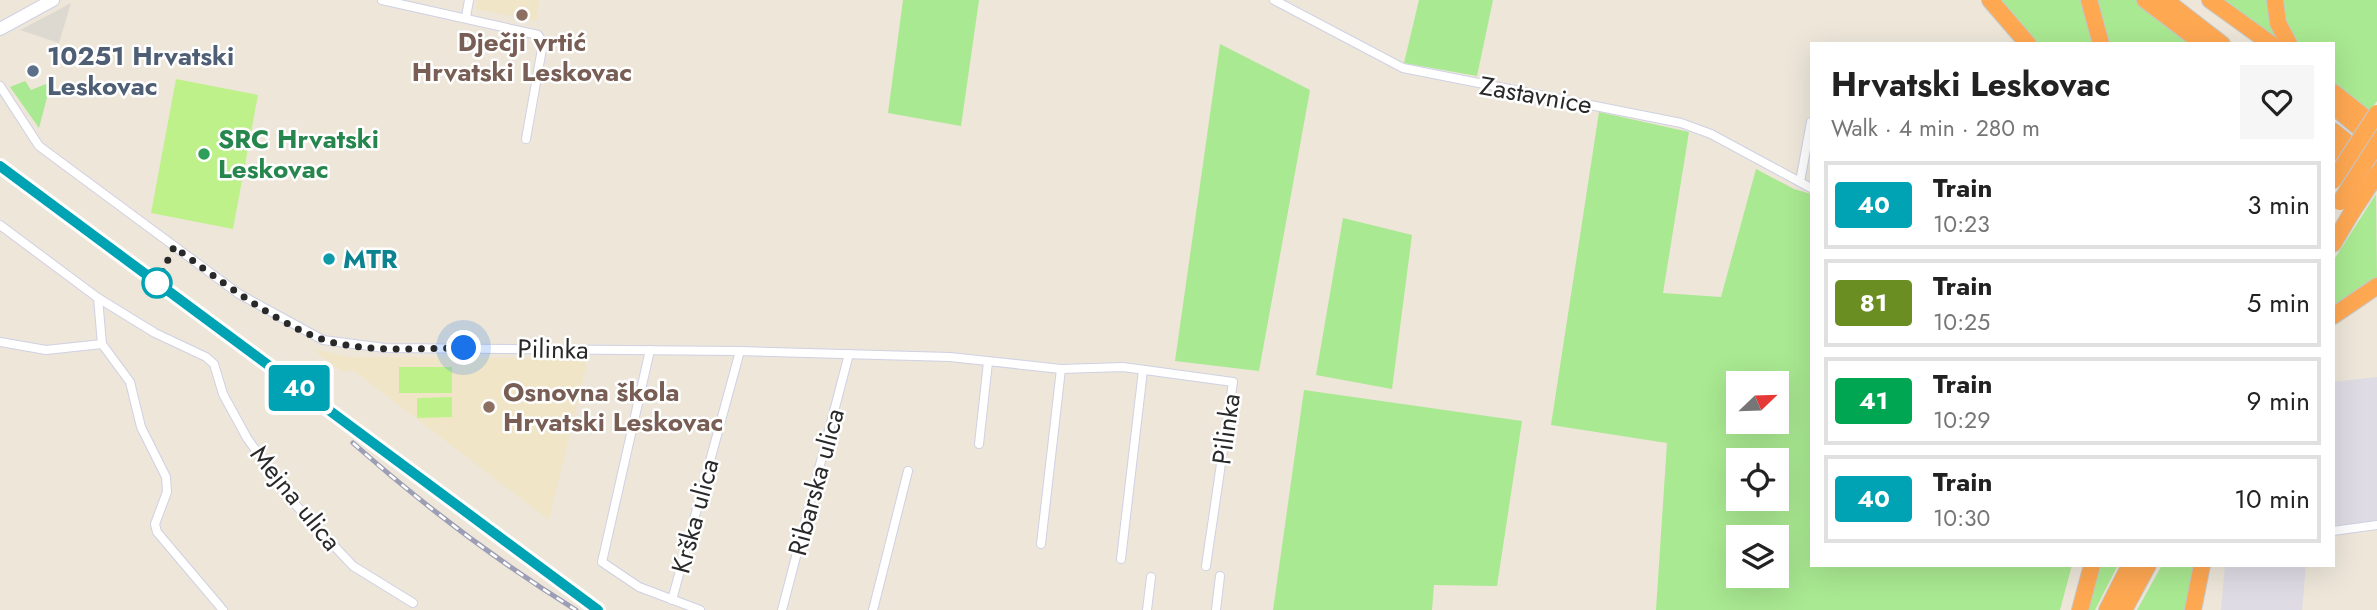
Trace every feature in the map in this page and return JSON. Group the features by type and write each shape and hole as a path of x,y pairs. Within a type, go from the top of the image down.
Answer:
{"highway":[{"path":"1990,0 2026,42"},
{"path":"2145,0 2200,42"},
{"path":"2165,0 2219,42"},
{"path":"2196,0 2250,42"},
{"path":"2210,0 2268,42"},
{"path":"2275,0 2278,23 2288,42"},
{"path":"2091,5 2100,42"},
{"path":"2335,87 2370,114 2377,127"},
{"path":"2335,93 2370,114"},
{"path":"2335,108 2377,143 2342,209 2335,236"},
{"path":"2335,177 2370,114"},
{"path":"2335,133 2374,175"},
{"path":"2335,148 2374,175"},
{"path":"2335,154 2374,175"},
{"path":"2342,209 2374,175"},
{"path":"2335,315 2377,286"},
{"path":"2080,610 2091,567"},
{"path":"2107,610 2129,567"},
{"path":"2124,610 2147,567"},
{"path":"2193,610 2202,567"}],"main road":[{"path":"0,29 53,0"}],"street":[{"path":"382,0 435,15 466,17 538,35 542,43 526,139"},
{"path":"466,17 468,0"},
{"name":"Zastavnice","path":"1279,1 1403,68 1681,123 1711,134 1810,187"},
{"name":"Pilinka","path":"0,86 26,130 65,167 239,294 323,340 385,348 740,351 950,357 1061,369 1105,366 1233,382 1206,566"},
{"path":"1800,182 1810,127"},
{"path":"0,225 98,298 102,344 128,378 141,427 164,470 167,492 156,520 158,532 223,610"},
{"name":"Mejna ulica","path":"98,298 155,333 206,356 214,364 223,394 247,438 291,499 353,566 413,603"},
{"path":"0,342 46,350 102,344"},
{"path":"650,350 602,562 639,587 701,610"},
{"name":"Krška ulica","path":"672,600 740,351"},
{"name":"Ribarska ulica","path":"782,610 849,354"},
{"path":"979,444 989,362"},
{"path":"1041,544 1061,369"},
{"path":"1121,559 1143,370"},
{"path":"873,610 908,471"},
{"path":"2335,531 2377,525"},
{"path":"1216,610 1220,576"},
{"path":"1147,610 1151,577"}],"shaded area":[{"name":"Dječji vrtić Hrvatski Leskovac","path":"477,0 539,0 537,21 476,9"},
{"path":"71,3 59,43 20,30 58,10"},
{"name":"Osnovna škola Hrvatski Leskovac","path":"311,348 348,357 588,358 549,520 353,370 342,372"},
{"path":"2377,377 2377,522 2335,527 2335,382"},
{"path":"2225,567 2306,567 2302,610 2221,610"}],"green space":[{"path":"903,0 979,0 961,126 888,113"},
{"path":"1419,0 1493,0 1477,76 1404,63"},
{"path":"1997,0 2082,0 2094,42 2032,42"},
{"path":"2097,0 2141,0 2193,42 2106,42"},
{"path":"2219,0 2271,0 2278,39"},
{"path":"2280,0 2377,0 2377,101 2369,113 2335,84 2335,42 2292,42"},
{"path":"1220,44 1310,90 1259,371 1175,361"},
{"name":"SRC Hrvatski Leskovac","path":"176,79 258,95 233,229 151,213"},
{"path":"25,81 31,90 51,82 39,128 10,87"},
{"path":"1599,112 1689,132 1663,293 1721,297 1756,169 1794,189 1810,194 1810,567 2071,567 2060,610 1656,610 1667,443 1551,425"},
{"path":"2376,194 2377,281 2335,307 2335,258"},
{"path":"1343,218 1412,235 1392,389 1316,375"},
{"path":"399,367 452,367 452,393 399,393"},
{"path":"1304,390 1522,421 1497,586 1434,585 1432,610 1273,610"},
{"path":"452,397 452,417 417,418 417,398"},
{"path":"2096,567 2117,567 2095,610 2085,610"},
{"path":"2161,567 2196,567 2188,610 2137,610"}],"railway":[{"path":"0,166 598,610"},
{"path":"353,443 461,531 576,610"}],"train":[{"name":"40","path":"0,166 598,610"}],"place":[{"name":"Dječji vrtić Hrvatski Leskovac","path":"522,15"},
{"name":"10251 Hrvatski Leskovac","path":"33,71"},
{"name":"SRC Hrvatski Leskovac","path":"204,154"},
{"name":"MTR","path":"329,259"},
{"name":"Osnovna škola Hrvatski Leskovac","path":"489,407"}],"route":[{"path":"157,283 174,247 239,294 323,340 355,347 464,348"}]}
